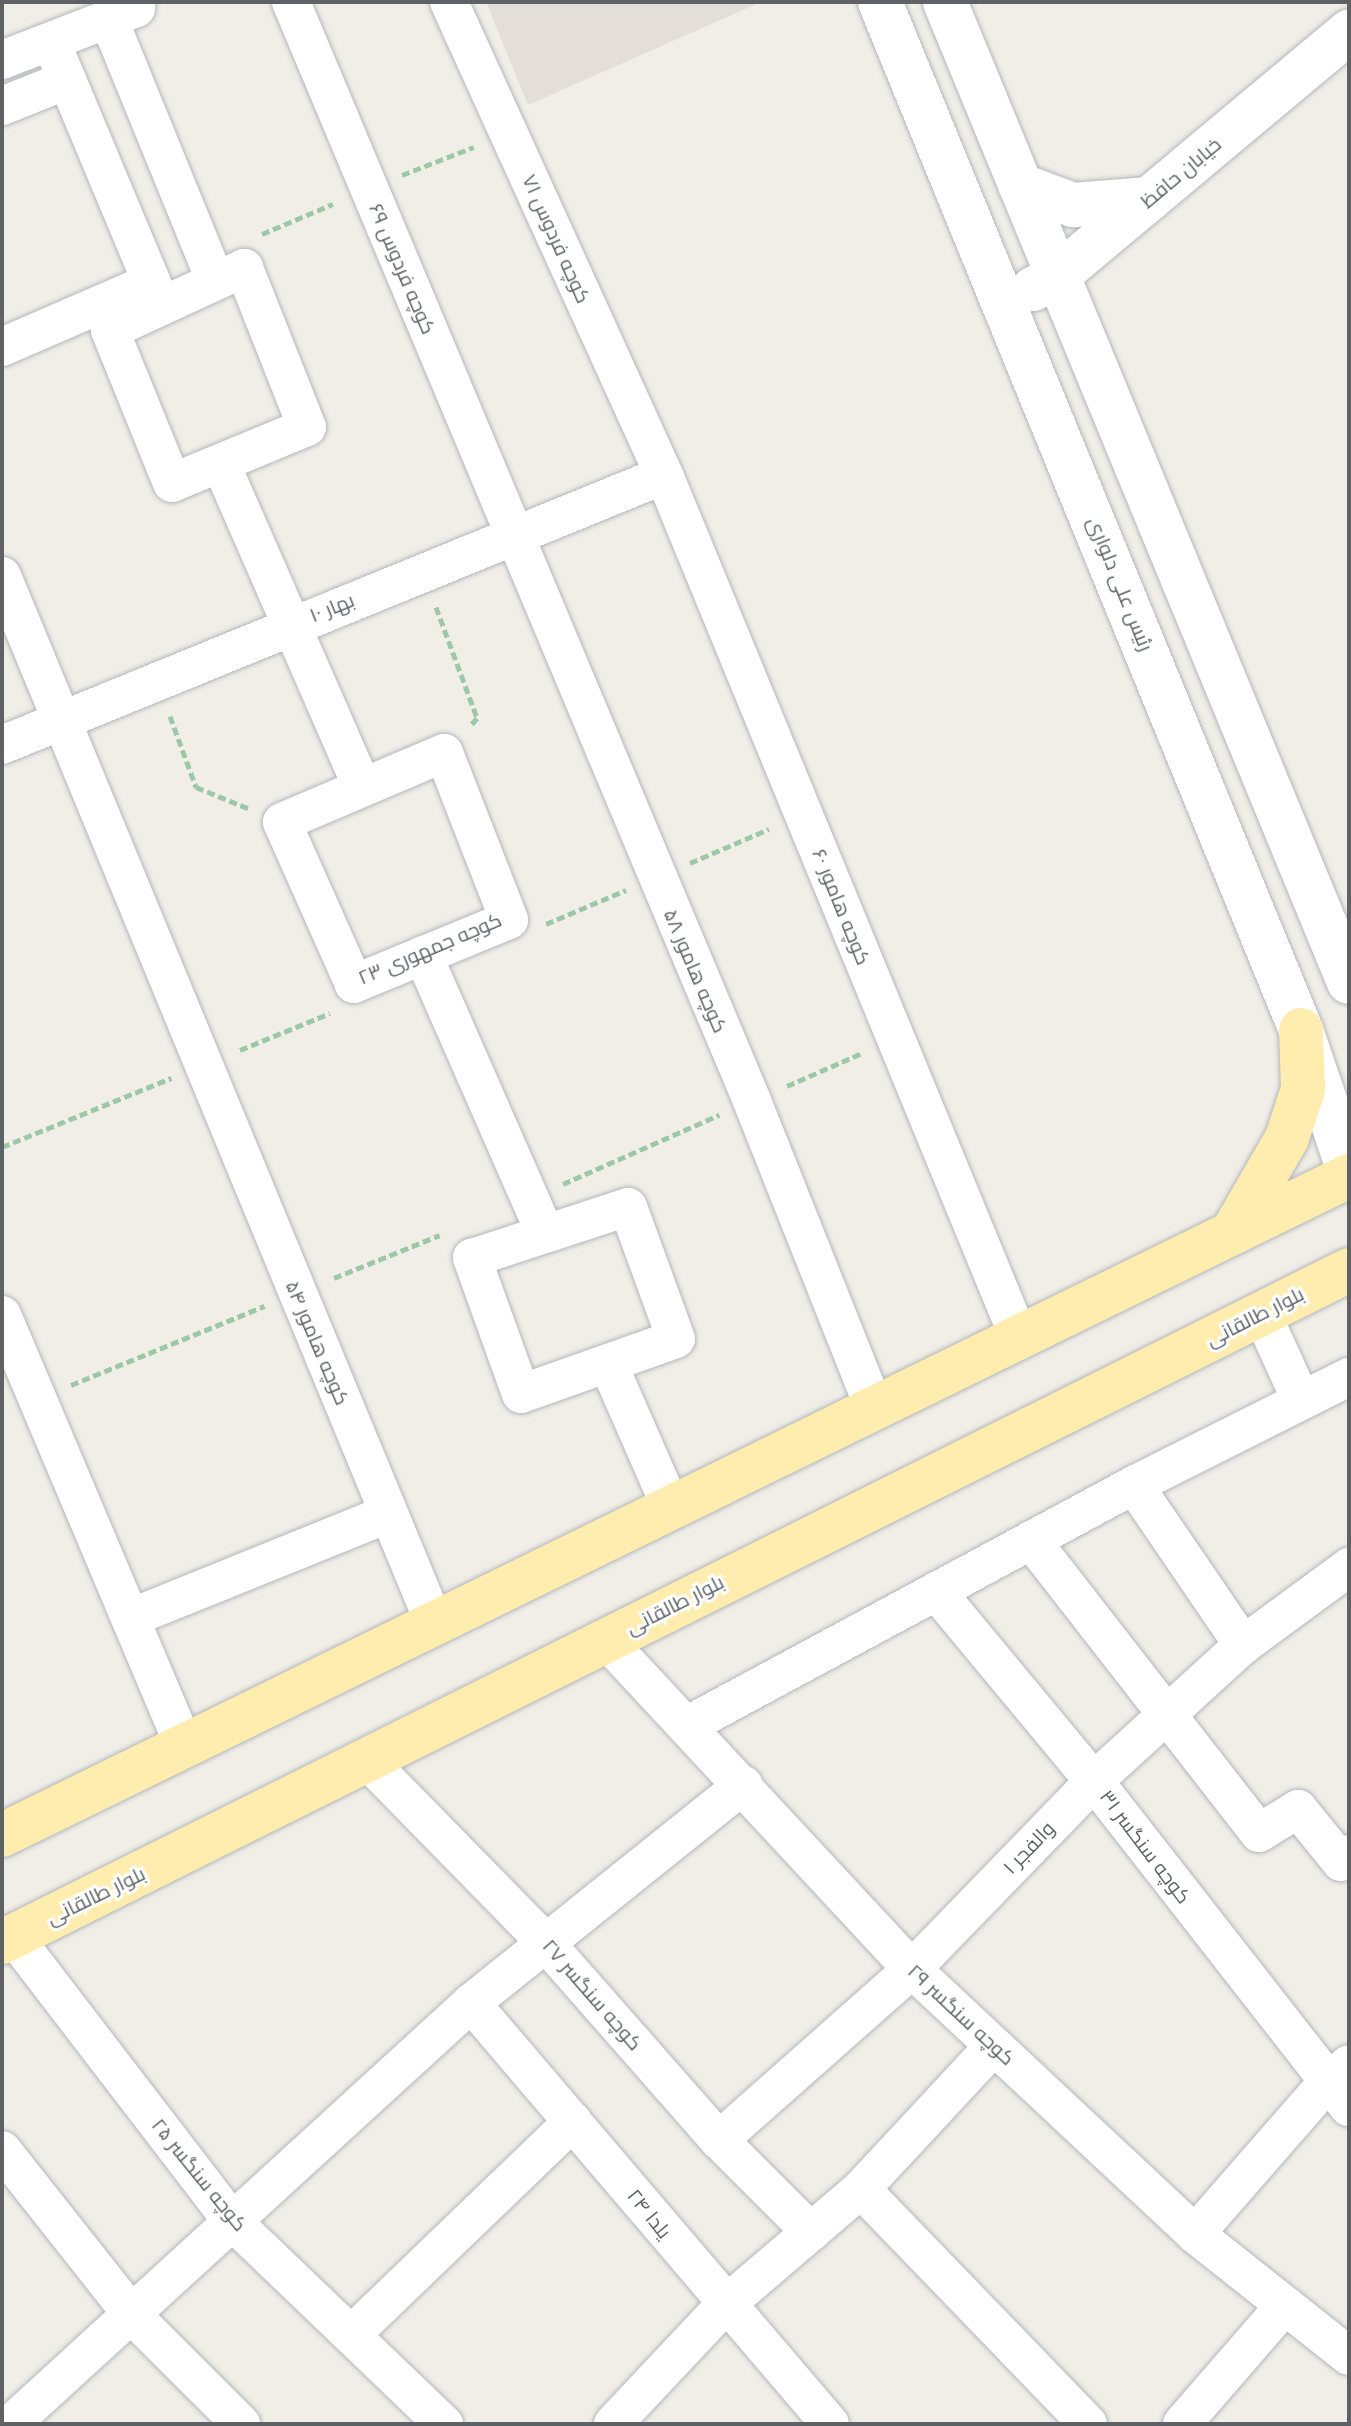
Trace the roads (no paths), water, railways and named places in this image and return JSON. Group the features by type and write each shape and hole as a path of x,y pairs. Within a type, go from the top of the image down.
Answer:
{"main road":[{"name":"رئیس علی دلواری","path":"880,2 1006,303 1301,1030 1349,1174"},
{"path":"945,2 1349,982"},
{"name":"خیابان حافظ","path":"1006,303 1057,276 1349,32"},
{"path":"1020,185 1073,205 1150,199"},
{"path":"1251,908 1271,913 1292,908 1303,897 1307,879"},
{"path":"1232,1233 1287,1138 1303,1089 1301,1030"},
{"path":"2,1835 433,1620 1019,1338 1349,1174"},
{"name":"بلوار طالقانی","path":"8,1940 1349,1270"},
{"path":"1270,1308 1349,1306"}],"street":[{"name":"کوچه فردوس ۶۹","path":"291,2 514,535"},
{"name":"کوچه فردوس ۷۱","path":"449,2 664,475"},
{"path":"2,60 52,44 126,10 211,269"},
{"path":"52,44 155,294"},
{"path":"2,106 67,80"},
{"path":"2,347 155,294 211,269 244,268 307,427 172,483 110,330 155,294"},
{"path":"221,464 362,787"},
{"name":"بهار ۱۰","path":"2,745 290,624 664,475"},
{"name":"کوچه هامور ۶۰","path":"664,475 1019,1338"},
{"name":"کوچه هامور ۵۸","path":"514,535 752,1101 874,1408"},
{"name":"کوچه هامور ۵۴","path":"2,576 433,1620"},
{"name":"کوچه جمهوری ۲۳","path":"444,753 509,920 354,984 282,822 362,787 444,753"},
{"path":"423,955 544,1231"},
{"path":"628,1207 676,1339 609,1366 521,1394 472,1258 544,1231 628,1207"},
{"path":"1270,1308 1301,1400"},
{"path":"2,1315 184,1746"},
{"path":"609,1366 671,1507"},
{"path":"688,1725 1134,1485 1349,1377"},
{"path":"1134,1485 1243,1645"},
{"path":"130,1618 388,1514"},
{"path":"1031,1540 1171,1716 1259,1833 1298,1809 1341,1862 1349,1854"},
{"name":"والفجر ۱","path":"719,2140 912,1969 1094,1781 1171,1716 1243,1645 1349,1567"},
{"name":"کوچه سنگسر ۳۱","path":"936,1591 1341,2085"},
{"name":"کوچه سنگسر ۲۹","path":"606,1640 912,1969 1195,2234 1349,2356"},
{"name":"کوچه سنگسر ۲۷","path":"369,1762 544,1941 719,2140 811,2232"},
{"path":"11,2424 133,2316 232,2221 471,2003 544,1941 743,1785"},
{"name":"کوچه سنگسر ۲۵","path":"8,1940 232,2221 444,2424"},
{"name":"یلدا ۲۴","path":"471,2003 573,2121 724,2306 830,2424"},
{"path":"613,2424 724,2306 861,2189 994,2046"},
{"path":"1195,2234 1341,2085"},
{"path":"351,2335 573,2121"},
{"path":"2,2150 133,2316 241,2424"},
{"path":"861,2189 1088,2424"},
{"path":"1182,2424 1285,2305"}]}
